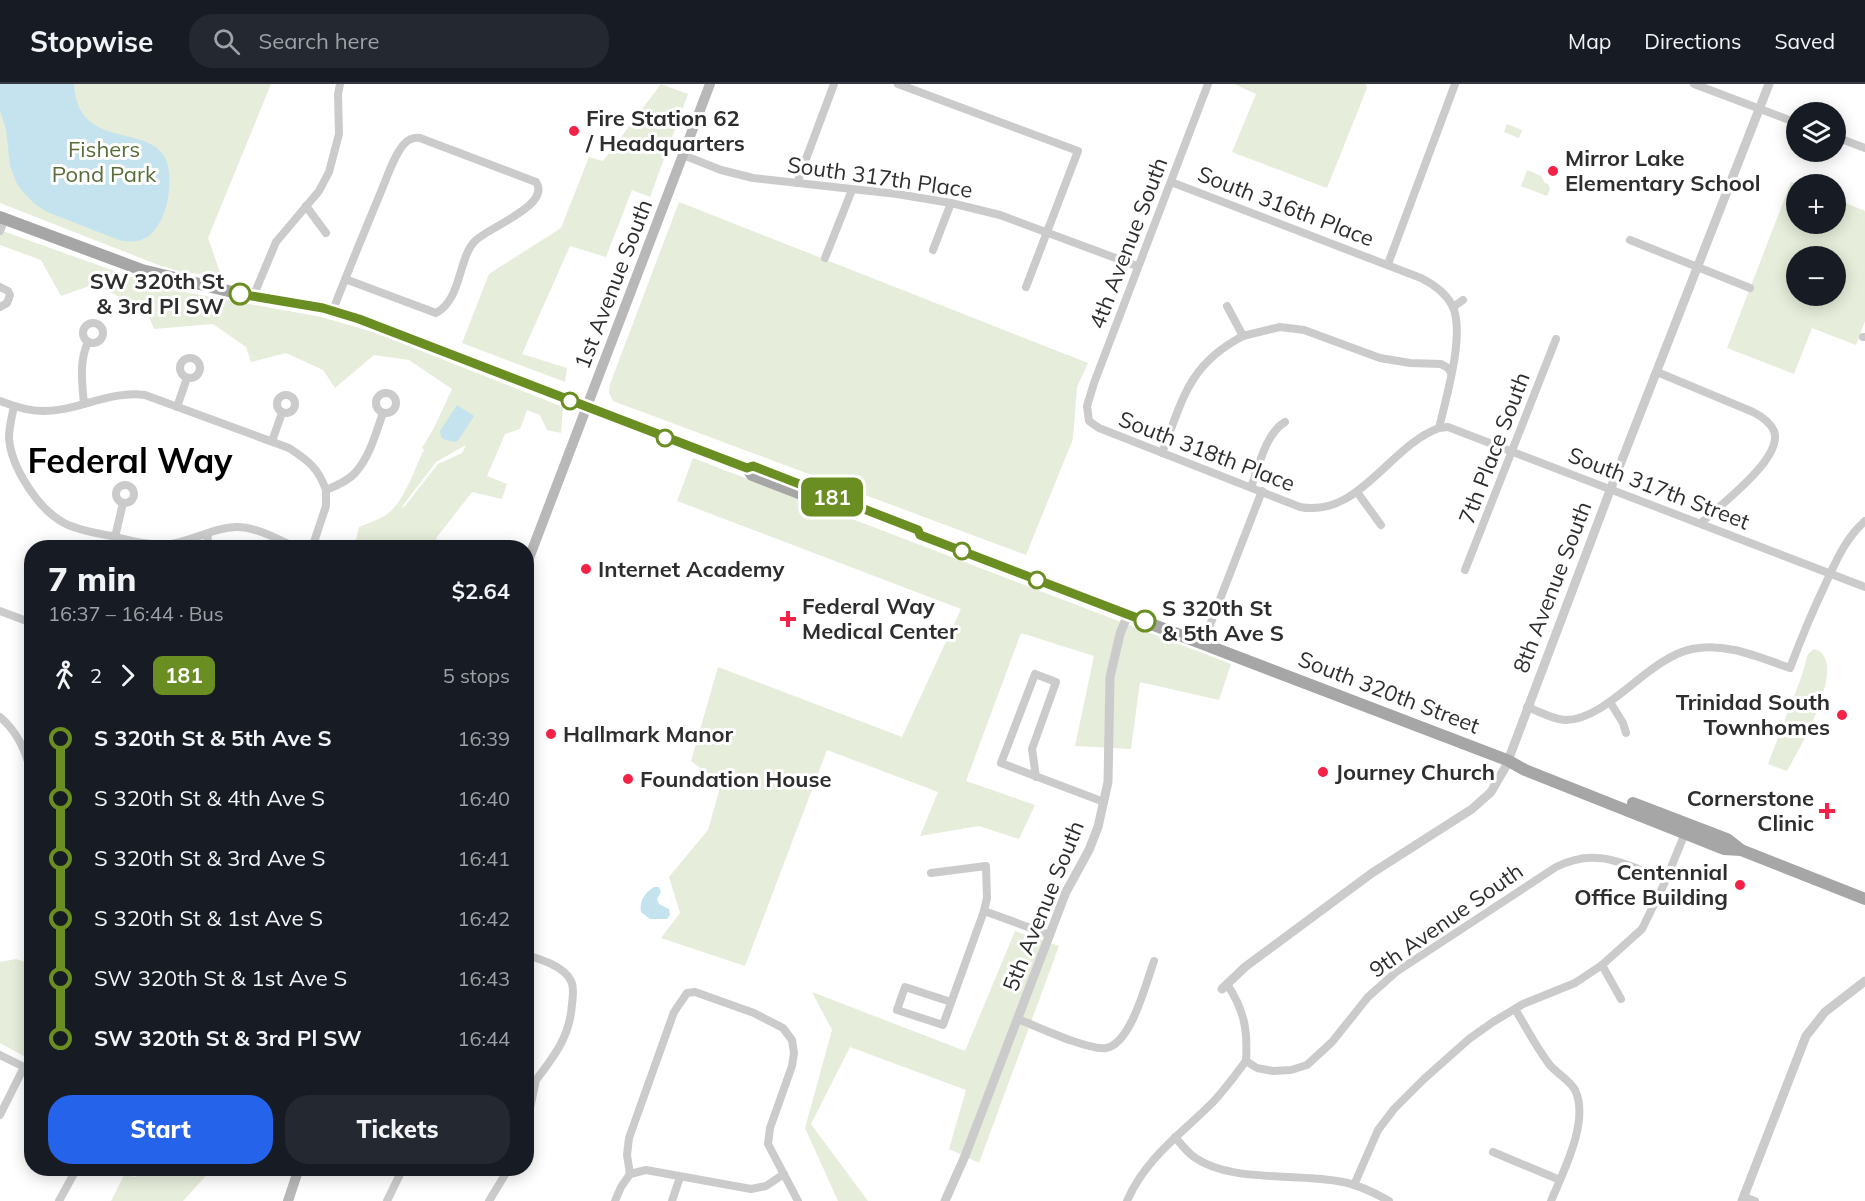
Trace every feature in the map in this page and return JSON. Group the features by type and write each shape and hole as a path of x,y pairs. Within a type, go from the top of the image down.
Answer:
{"main road":[{"name":"1st Avenue South","path":"534,545 710,84"},
{"name":"South 320th Street","path":"2,218 142,270 253,297 333,310 417,340 586,408 747,468 752,475 912,536 920,535 1128,614 1507,760 1525,770 1724,849 1739,849"},
{"name":"South 320th Street","path":"1507,760 1527,762 1727,839 1739,849 1865,899"},
{"path":"1593,796 1612,800 1652,815 1659,813"},
{"path":"288,1201 296,1176"}],"street":[{"path":"253,297 276,242 324,182 337,150 340,84"},
{"path":"797,183 834,84"},
{"path":"898,84 1078,151 1026,287"},
{"name":"4th Avenue South","path":"1087,417 1090,393 1208,84"},
{"path":"1388,264 1455,84"},
{"path":"1694,84 1786,119"},
{"name":"8th Avenue South","path":"1225,986 1245,967 1372,873 1479,804 1495,786 1769,84"},
{"path":"333,310 345,279 400,150 406,142 413,138 427,140 532,180 539,188 535,200 522,211 474,242 452,296 442,310 436,313 345,279"},
{"path":"1846,141 1865,148"},
{"name":"South 317th Place","path":"683,155 721,170 753,178 897,194 951,203 1000,215 1137,266"},
{"name":"South 316th Place","path":"1171,182 1388,264 1432,283 1445,295 1453,308"},
{"path":"825,258 852,190"},
{"path":"933,250 951,203"},
{"path":"306,206 326,233"},
{"path":"0,231 2,218"},
{"path":"1630,240 1750,288"},
{"path":"0,287 8,291 10,295 7,303 0,307"},
{"path":"1381,525 1357,492 1418,438 1439,428 1451,373 1457,330 1453,308 1463,300"},
{"path":"1227,306 1243,336"},
{"path":"1162,453 1183,398 1194,377 1216,352 1243,336 1280,327 1304,330 1380,358 1410,363 1441,364 1451,373"},
{"name":"7th Place South","path":"1465,570 1556,339"},
{"path":"84,404 81,372 88,342"},
{"path":"1657,372 1753,412 1768,422 1774,431 1775,443 1771,455 1749,479 1701,523"},
{"path":"177,407 187,378"},
{"path":"0,401 39,411 84,404 125,394 145,395 289,448 309,460 321,475 326,490 326,506 315,540"},
{"path":"14,406 9,438 11,451 16,465 34,496 54,517 67,525 134,540"},
{"path":"326,490 349,479 355,473 370,448 383,412"},
{"path":"272,441 282,413"},
{"name":"South 318th Place","path":"1087,417 1095,426 1300,507 1319,508 1344,500 1357,492"},
{"path":"1251,488 1272,436 1279,426 1285,423"},
{"name":"South 317th Street","path":"1439,428 1448,427 1865,587"},
{"path":"1203,643 1262,491"},
{"path":"115,537 123,503"},
{"path":"1527,707 1558,719 1568,720 1596,710 1610,702 1652,668 1679,653 1693,649 1732,649 1790,668 1808,620 1846,542 1865,521"},
{"path":"184,540 221,529 239,527 275,540"},
{"path":"208,534 208,540"},
{"path":"0,611 24,620"},
{"name":"5th Avenue South","path":"945,1201 965,1156 1066,892 1095,835 1108,782 1110,677 1128,614"},
{"path":"1036,777 1032,749 1056,682 1035,674 1001,764 1036,777 1104,802"},
{"path":"1610,702 1623,723 1626,733"},
{"path":"0,717 24,746"},
{"path":"1354,1185 1372,1142 1389,1115 1424,1079 1469,1039 1515,1009 1564,989 1602,965 1642,928 1666,880 1685,833"},
{"name":"9th Avenue South","path":"1246,1060 1257,1068 1273,1071 1291,1070 1307,1065 1332,1042 1368,998 1396,972 1556,867 1581,857 1601,857 1666,880"},
{"path":"931,873 986,866 987,898 984,911 943,1025 897,1010 905,987 951,1002"},
{"path":"984,911 1050,935"},
{"path":"534,958 560,970 571,981 572,987 569,1028 564,1040 536,1080 534,1089"},
{"path":"1018,1019 1087,1045 1104,1048 1113,1045 1121,1040 1136,1010 1154,961"},
{"path":"1602,965 1621,999"},
{"path":"1755,1201 1743,1199 1806,1036 1825,1012 1865,981"},
{"path":"1127,1201 1143,1171 1212,1102 1246,1060 1245,1023 1242,1010 1225,986"},
{"path":"630,1174 627,1155 632,1128 672,1016 687,993 699,992 754,1013 786,1030 791,1036 794,1046 788,1079 768,1139 768,1146 798,1201"},
{"path":"1515,1009 1548,1063 1570,1083 1578,1098 1580,1118 1573,1145 1551,1201"},
{"path":"0,1055 24,1067"},
{"path":"0,1115 24,1076"},
{"path":"1175,1137 1196,1159 1219,1168 1251,1175 1310,1177 1354,1185 1389,1201"},
{"path":"1493,1152 1560,1180"},
{"path":"615,1201 630,1174 636,1171 646,1170 751,1189 766,1186 784,1174"},
{"path":"59,1201 73,1176"},
{"path":"387,1201 399,1176"},
{"path":"489,1201 504,1176"},
{"path":"672,1201 680,1177"}],"green space":[{"name":"Fishers Pond Park","path":"0,84 271,84 208,238 221,275 184,273 156,264 0,203"},
{"path":"661,84 688,94 650,197 632,190 606,257 570,246 522,354 567,368 565,382 462,343 489,274 561,228 589,157 603,161"},
{"path":"1234,84 1366,84 1367,88 1327,188 1232,152 1256,94"},
{"path":"1507,124 1522,130 1519,138 1504,132"},
{"path":"1527,170 1541,176 1548,184 1550,189 1547,196 1521,186"},
{"path":"1786,195 1786,234 1846,234 1846,203 1865,211 1865,321 1856,345 1812,328 1794,374 1727,348"},
{"path":"679,202 1088,363 1077,387 1073,439 1026,555 613,401 609,393 610,384"},
{"path":"0,230 162,288 321,317 373,332 563,407 561,433 547,430 540,415 527,410 520,429 505,434 487,476 507,484 502,499 472,492 436,540 356,540 359,527 386,515 399,502 424,450 422,448 452,389 409,360 374,355 335,388 323,370 286,353 251,362 246,347 213,324 154,329 147,312 95,284 61,296 41,260 0,245","holes":["466,445 462,453 438,464 405,506 401,508 436,462"]},
{"path":"693,458 1231,664 1219,700 1140,682 1131,749 1075,746 1094,656 1021,633 966,781 1035,805 1019,839 979,826 920,836 938,792 827,750 745,966 661,938 680,913 669,877 708,830 721,784 691,761 718,667 902,737 961,609 677,501"},
{"path":"1814,649 1824,656 1827,670 1825,687 1810,727 1787,771 1768,764 1808,654"},
{"path":"1015,931 1059,946 979,1163 949,1149 966,1090 850,1047 811,1124 868,1201 838,1201 805,1128 832,1030 812,992 965,1051"},
{"path":"16,959 24,962 24,1056 0,1043 0,962"},
{"path":"124,1176 206,1176 183,1201 111,1201"}],"water":[{"name":"Fishers Pond Park","path":"0,84 74,84 80,108 92,123 108,131 144,141 159,149 168,164 169,189 160,223 153,232 138,241 119,240 47,212 35,204 17,184 10,166 6,129 0,111"},
{"path":"457,405 474,416 456,442 445,440 441,437 440,431"},
{"path":"654,887 659,887 661,892 657,899 659,904 669,909 670,915 667,919 650,919 641,912 643,897"}],"bus line":[{"name":"181","path":"240,294 333,310 359,319 586,408 747,468 753,466 918,530 920,535 973,556 1145,621"}],"place":[{"name":"Fire Station 62 / Headquarters","path":"574,131"},
{"name":"Mirror Lake Elementary School","path":"1553,171"},
{"name":"SW 320th St & 3rd Pl SW","path":"240,294"},
{"name":"Internet Academy","path":"586,569"},
{"name":"Federal Way Medical Center","path":"788,619"},
{"name":"S 320th St & 5th Ave S","path":"1145,621"},
{"name":"Trinidad South Townhomes","path":"1842,715"},
{"name":"Hallmark Manor","path":"551,734"},
{"name":"Journey Church","path":"1323,772"},
{"name":"Foundation House","path":"628,779"},
{"name":"Cornerstone Clinic","path":"1827,811"},
{"name":"Centennial Office Building","path":"1740,885"}],"district":[{"name":"Federal Way","path":"130,461"}]}
